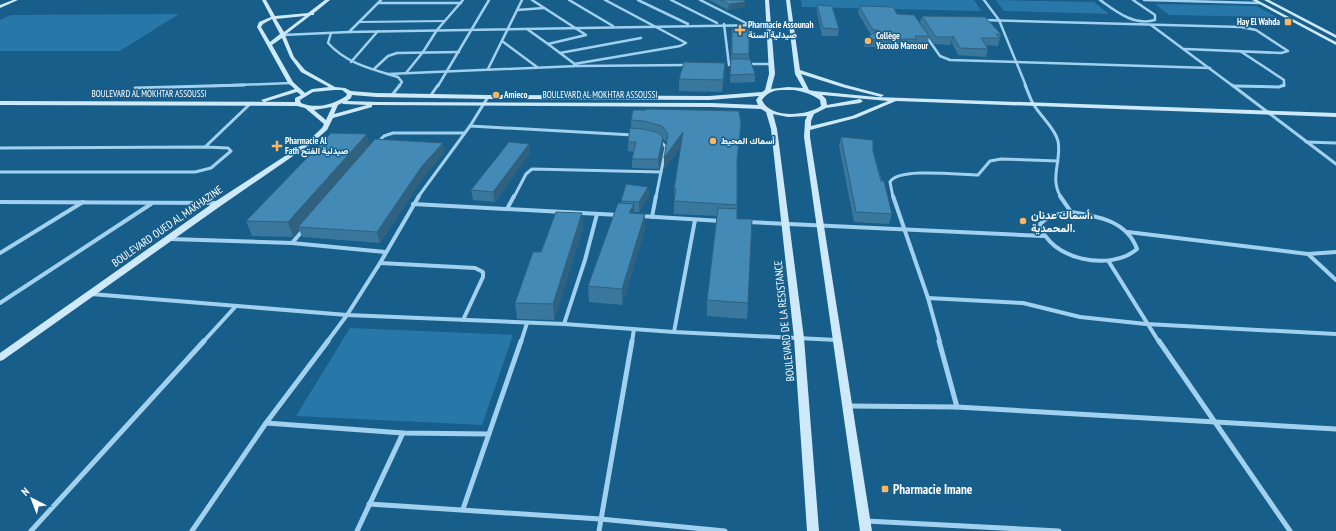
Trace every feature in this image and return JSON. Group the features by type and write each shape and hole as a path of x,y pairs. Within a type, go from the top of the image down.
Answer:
{"street":[{"path":"0,7 16,0"},
{"path":"264,0 283,35 292,57 302,71 334,88"},
{"path":"269,45 312,14 328,0"},
{"path":"349,32 381,0"},
{"path":"406,73 437,30 463,0"},
{"path":"431,95 459,52 489,0"},
{"path":"488,68 522,0"},
{"path":"532,0 572,28 586,35 548,44"},
{"path":"569,0 614,26"},
{"path":"528,29 576,65 680,46 686,43 605,0"},
{"path":"638,0 691,25"},
{"path":"671,0 719,24"},
{"path":"700,0 748,24"},
{"path":"765,92 772,74 767,0"},
{"path":"788,0 798,70 801,82 806,90"},
{"path":"984,0 999,20 1033,104 1055,134 1058,142 1058,161 1055,175 1056,185 1059,194 1071,212"},
{"path":"1100,0 1125,17 1148,24 1235,86 1266,112 1336,164"},
{"path":"1133,0 1155,15 1155,20 1148,24"},
{"path":"1144,0 1259,3"},
{"path":"1254,0 1336,44"},
{"path":"1266,0 1336,37"},
{"path":"378,3 461,3"},
{"path":"517,10 544,8"},
{"path":"303,94 291,84 259,27 259,24 261,20 273,17 312,14"},
{"path":"977,19 1249,28 1260,32 1288,51 1281,53 1185,50"},
{"path":"283,35 349,32 508,30 614,26 719,24 769,25"},
{"path":"724,24 729,65"},
{"path":"351,62 378,32"},
{"path":"331,33 328,44 333,50 351,62 398,77 402,82 392,95"},
{"path":"925,35 940,56 950,60 1210,68"},
{"path":"560,53 641,38"},
{"path":"502,41 538,67"},
{"path":"1235,86 1284,86 1284,80 1239,51"},
{"path":"374,69 391,54 459,52"},
{"path":"721,65 736,64"},
{"path":"743,64 771,64"},
{"path":"388,74 488,68 576,65 689,65"},
{"path":"798,70 844,86 898,99"},
{"path":"135,88 291,84"},
{"path":"298,104 298,99 303,94 312,91 334,88"},
{"name":"BOULEVARD AL MOKHTAR ASSOUSSI","path":"334,88 343,88 350,92 392,95 488,97 702,98 765,92 786,88 806,90 813,93"},
{"path":"205,146 251,103 279,97 298,90"},
{"path":"343,102 349,97 350,92"},
{"name":"BOULEVARD DE LA RESISTANCE","path":"765,92 758,102 766,109 774,129 799,338 813,531"},
{"path":"813,93 876,99 1336,114"},
{"path":"813,93 823,99 824,106"},
{"path":"192,531 266,423 347,315 380,263 413,204 470,126 488,97"},
{"path":"866,531 820,226 807,129 811,114 824,106 876,99"},
{"path":"807,129 854,117 898,99"},
{"name":"BOULEVARD AL MOKHTAR ASSOUSSI","path":"0,103 251,103 298,104 307,107 326,107 343,102 379,104 711,105 766,109 789,115 811,114"},
{"name":"BOULEVARD OUED AL MAKHAZINE","path":"0,358 88,294 310,142 319,135 329,121 336,104"},
{"path":"307,107 329,121 379,104"},
{"path":"470,126 636,135"},
{"path":"376,144 384,136 394,133 464,133"},
{"path":"652,217 666,147 661,140 654,137"},
{"path":"1306,142 1336,143"},
{"path":"0,148 205,146 228,148 231,151 211,168 195,172 0,172"},
{"path":"957,407 928,298 889,184 890,179 895,176 911,174 978,175 990,161 1001,159 1058,161"},
{"path":"506,209 526,174 532,169 661,172"},
{"path":"0,202 152,204 219,203"},
{"path":"0,253 83,202"},
{"path":"0,303 152,204"},
{"path":"413,204 620,215"},
{"path":"1071,212 1091,215 1107,220 1128,232 1135,240 1137,249 1132,256 1122,260 1109,262 1074,256 1052,244 1043,236 1040,224 1045,218 1058,213 1071,212"},
{"path":"564,324 585,260 597,214"},
{"path":"636,216 726,221"},
{"path":"674,332 695,220"},
{"path":"742,222 1043,236"},
{"path":"292,243 307,226"},
{"path":"1128,232 1308,254 1336,252"},
{"path":"167,239 292,243 385,252"},
{"path":"1308,254 1336,280"},
{"path":"1109,262 1146,324 1212,421 1290,531"},
{"path":"380,263 475,268 483,272 483,278 463,320"},
{"path":"88,294 347,315 564,324 674,332 837,340"},
{"path":"928,298 1023,303 1080,317 1146,324 1336,334"},
{"path":"31,531 236,306"},
{"path":"463,509 527,323"},
{"path":"598,531 620,417 634,329"},
{"path":"847,406 957,407 1336,429"},
{"path":"266,423 403,433 489,434"},
{"path":"357,531 403,433"},
{"path":"369,504 600,519 725,531"},
{"path":"864,520 1059,531"}],"lane":[{"path":"359,22 444,22"}],"shaded area":[{"path":"801,0 974,0 981,11 802,7"},
{"path":"996,0 1094,2 1109,14 1004,11"},
{"path":"1155,4 1256,6 1277,17 1169,15"},
{"path":"179,14 120,51 0,51 0,20 11,15"},
{"path":"350,328 513,335 482,425 296,416"}],"building":[{"path":"720,0 745,0 745,2 729,4"},
{"path":"817,5 832,6 839,29 823,28"},
{"path":"859,6 893,7 897,14 914,15 929,36 915,36 917,39 865,39 878,30 873,30"},
{"path":"922,16 985,17 1001,34 996,34 1000,38 981,38 988,49 960,48 953,36 936,37"},
{"path":"732,28 749,29 749,54 732,54"},
{"path":"731,59 750,59 755,74 730,75"},
{"path":"684,62 725,63 723,80 679,79"},
{"path":"633,110 739,111 741,124 737,159 737,205 674,201 676,189 674,189 683,132 664,158 668,134 662,126 644,121 631,120"},
{"path":"630,128 643,129 659,133 663,138 658,159 632,159 636,142 628,142"},
{"path":"331,133 367,134 288,222 246,221"},
{"path":"841,137 873,140 873,151 881,181 884,181 892,214 856,212"},
{"path":"375,139 443,143 422,166 377,232 298,227"},
{"path":"509,142 529,144 493,192 471,190"},
{"path":"626,184 648,187 639,202 621,201"},
{"path":"618,203 634,204 629,213 645,214 622,289 588,286"},
{"path":"718,208 737,209 737,219 752,219 748,303 707,300"},
{"path":"556,212 582,213 553,304 515,303 533,252 541,252"}],"place":[{"name":"Hay El Wahda","path":"1288,22"},
{"name":"Pharmacie Assounah صيدلية السنة","path":"740,30"},
{"name":"Collège Yacoub Mansour","path":"868,41"},
{"name":"Amieco","path":"496,95"},
{"name":"أسماك المحيط","path":"713,141"},
{"name":"Pharmacie Al Fath صيدلية الفتح","path":"277,146"},
{"name":"أسماك عدنان، المحمدية.","path":"1023,221"},
{"name":"Pharmacie Imane","path":"885,489"}]}
